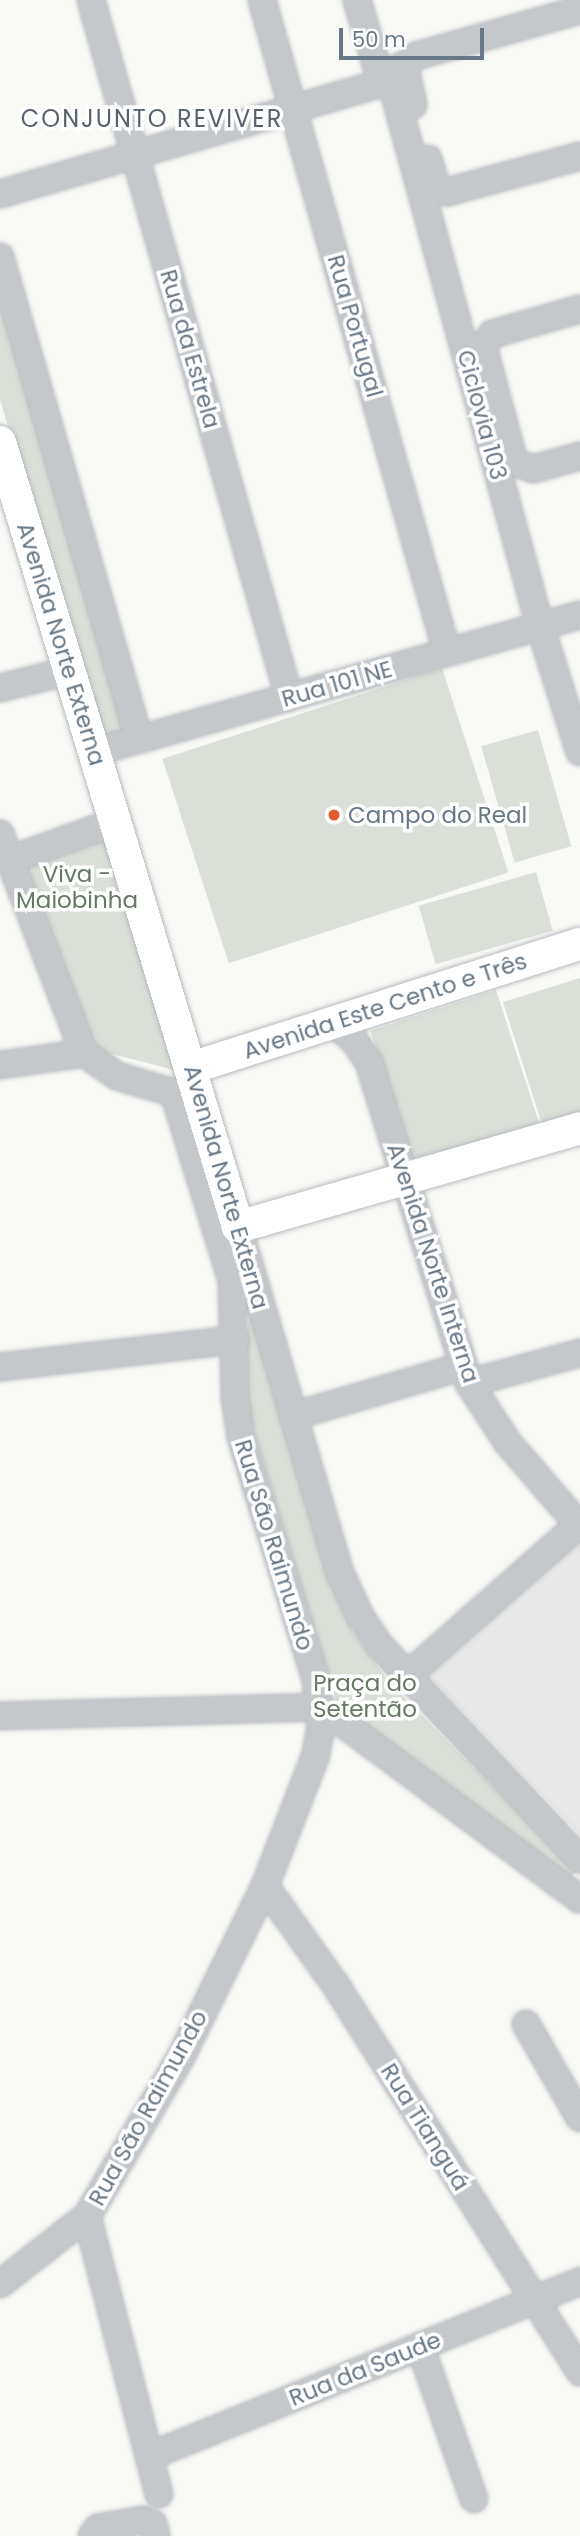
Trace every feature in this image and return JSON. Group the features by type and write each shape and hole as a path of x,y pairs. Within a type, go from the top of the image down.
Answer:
{"main road":[{"name":"Avenida Norte Externa","path":"0,442 115,822 187,1083 238,1227"},
{"name":"Avenida Este Cento e Três","path":"187,1083 333,1023 580,944"},
{"path":"238,1227 407,1182 580,1128"}],"street":[{"name":"Rua da Estrela","path":"91,0 289,697"},
{"name":"Rua Portugal","path":"262,0 447,652"},
{"path":"357,0 377,67 405,72 437,189 442,191 580,156"},
{"path":"0,194 374,85 397,69 580,10"},
{"name":"Ciclovia 103","path":"397,69 490,407 540,626 580,752"},
{"name":"Avenida Norte Externa","path":"0,257 139,739"},
{"path":"580,309 492,334 483,347 490,407 514,462 524,468 580,456"},
{"name":"Rua 101 NE","path":"94,752 580,615"},
{"path":"0,688 68,671"},
{"path":"9,860 115,822"},
{"path":"0,834 84,1052 117,1076 187,1083"},
{"name":"Avenida Norte Interna","path":"333,1023 354,1039 369,1062 466,1374 508,1443 579,1525"},
{"path":"0,1065 84,1052"},
{"name":"Rua São Raimundo","path":"0,2284 87,2216 181,2055 265,1886 315,1757 321,1707 241,1437 232,1280 187,1083"},
{"name":"Avenida Norte Externa","path":"238,1227 345,1587 379,1645 580,1858"},
{"path":"0,1367 235,1340"},
{"path":"293,1416 466,1374 580,1353"},
{"path":"408,1675 579,1525"},
{"path":"0,1716 321,1707 580,1899"},
{"name":"Rua Tianguá","path":"265,1886 335,1984 580,2372"},
{"path":"526,2024 580,2118"},
{"path":"87,2216 159,2494"},
{"name":"Rua da Saude","path":"150,2456 580,2281"},
{"path":"420,2346 474,2499"},
{"path":"92,2536 98,2528 143,2520 153,2524 156,2536"}],"shaded area":[{"path":"580,1540 580,1835 428,1674"}],"green space":[{"path":"0,287 129,730 102,737 0,400"},
{"name":"Campo do Real","path":"442,668 508,872 229,963 162,759"},
{"path":"538,730 571,846 515,863 481,746"},
{"name":"Viva - Maiobinha","path":"104,834 178,1071 89,1048 24,862"},
{"path":"536,872 553,931 436,964 419,906"},
{"path":"580,978 580,1113 542,1125 503,1002"},
{"path":"496,990 542,1132 417,1172 370,1031"},
{"name":"Praça do Setentão","path":"253,1316 351,1630 389,1682 576,1872 570,1877 338,1706 248,1411 245,1358 249,1317"}],"place":[{"name":"Campo do Real","path":"334,815"}],"district":[{"name":"CONJUNTO REVIVER","path":"152,119"}]}
